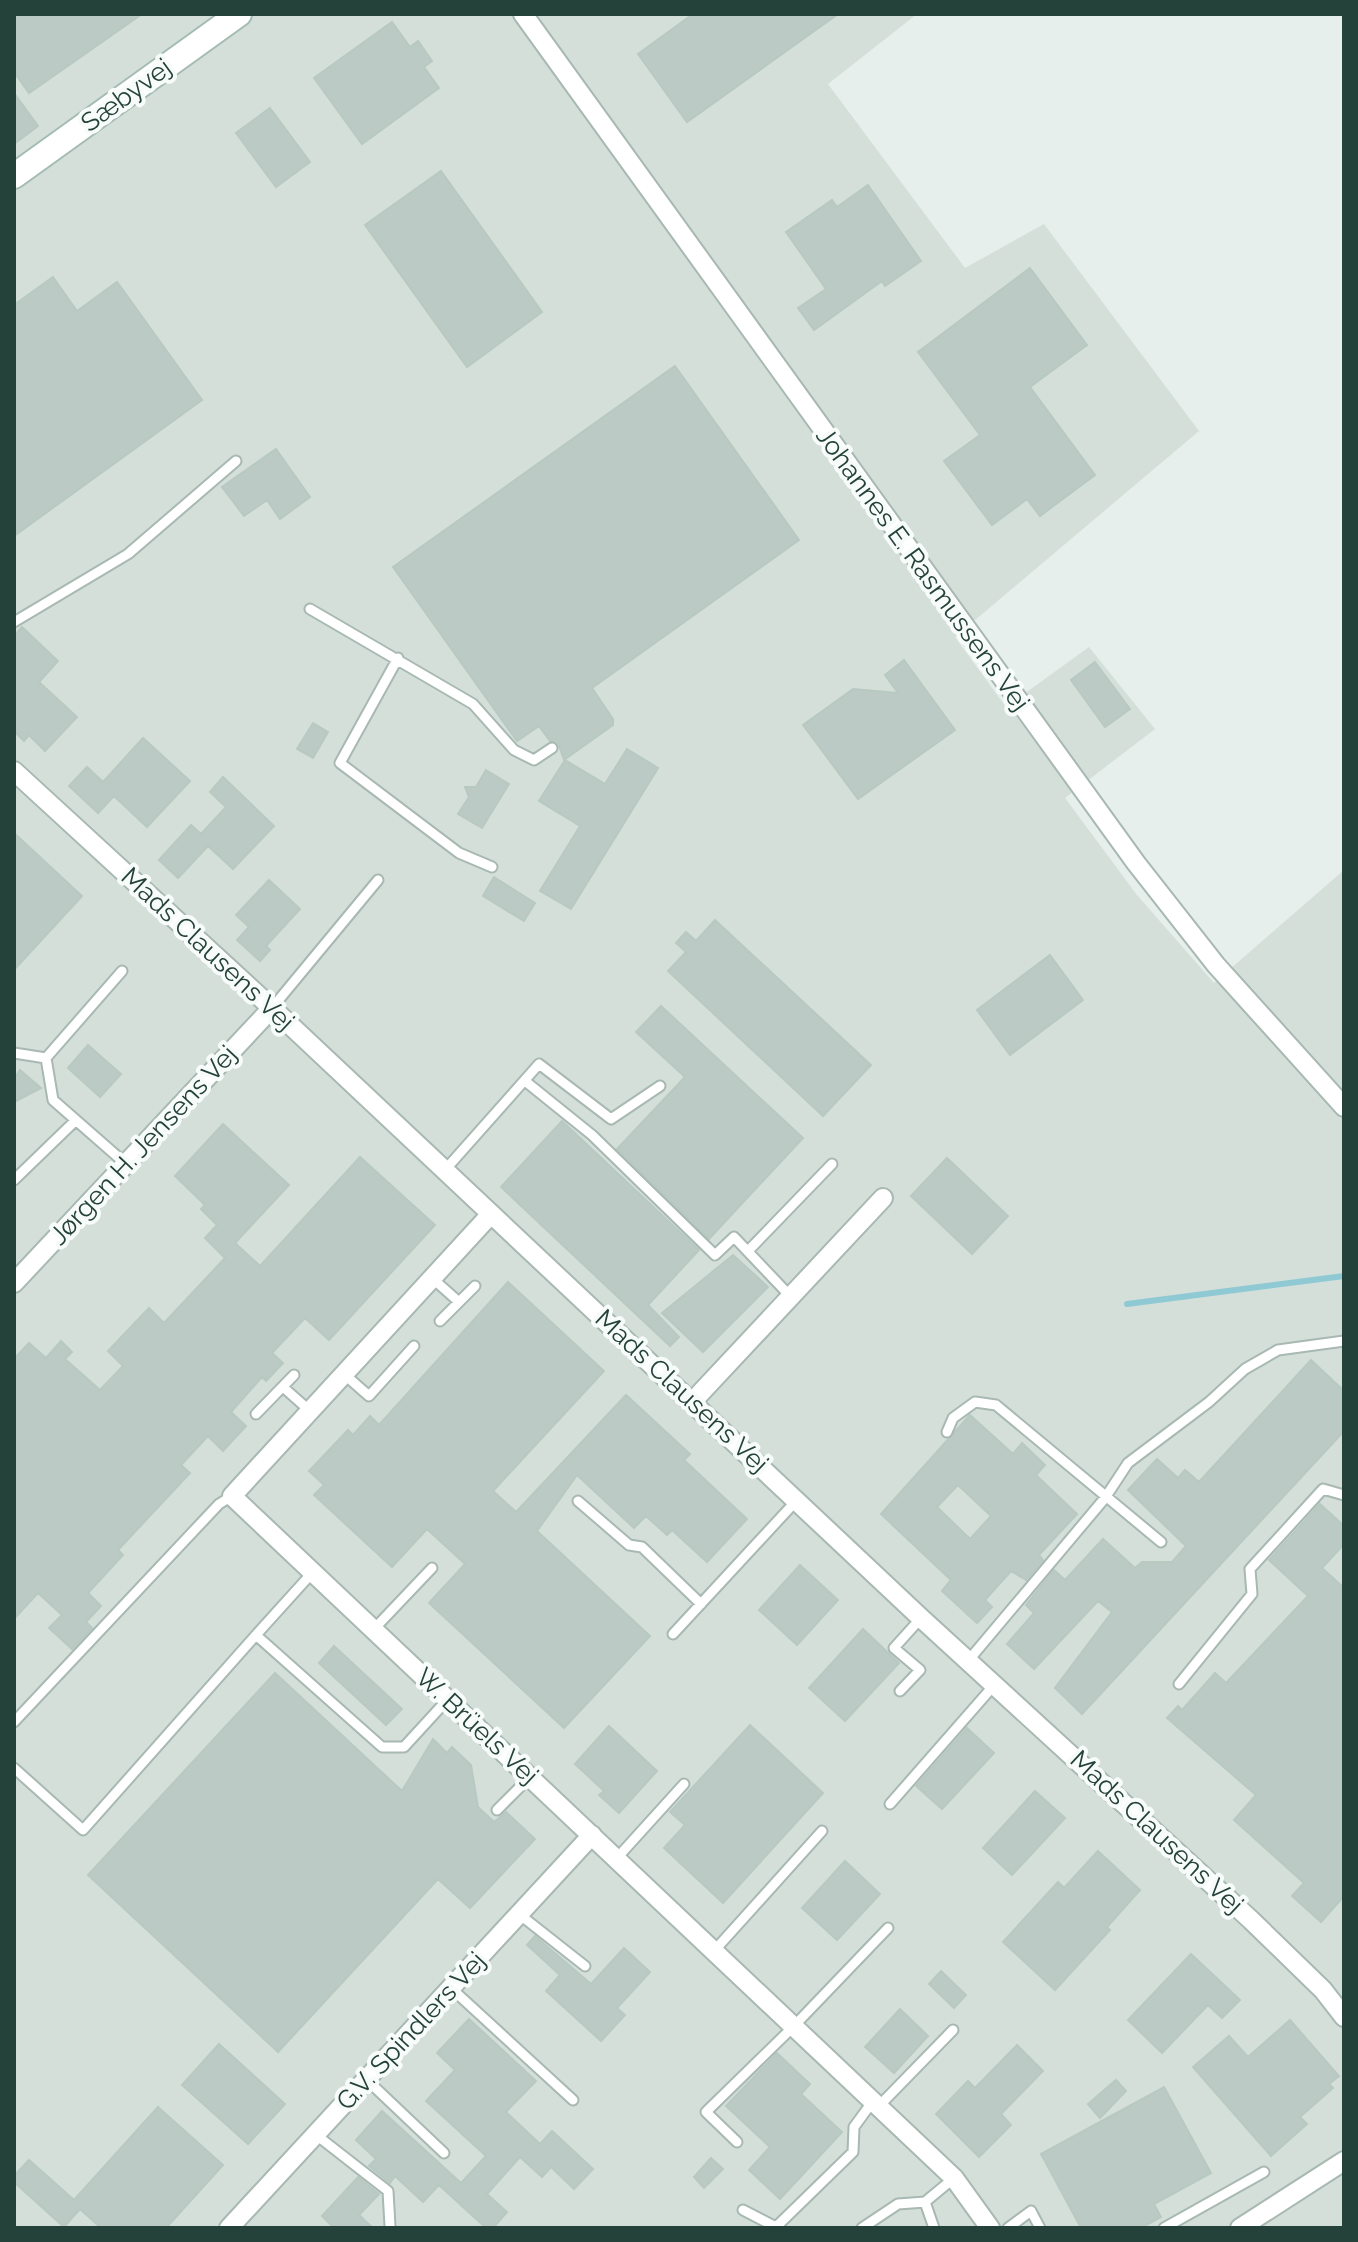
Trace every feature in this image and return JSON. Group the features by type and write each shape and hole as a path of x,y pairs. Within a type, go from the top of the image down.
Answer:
{"street":[{"name":"Sæbyvej","path":"14,176 239,14"},
{"name":"Johannes E. Rasmussens Vej","path":"523,14 1136,863 1216,965 1344,1107"},
{"name":"Mads Clausens Vej","path":"14,771 693,1401 921,1618 997,1683 1251,1920 1323,1990 1344,2017"},
{"name":"Jørgen H. Jensens Vej","path":"14,1283 272,1008"},
{"path":"693,1401 883,1198"},
{"path":"232,1496 491,1214"},
{"name":"W. Brüels Vej","path":"232,1496 954,2178 990,2228"},
{"name":"G.V. Spindlers Vej","path":"229,2228 592,1835"},
{"path":"1240,2228 1344,2161"}],"lane":[{"path":"14,622 128,554 236,461"},
{"path":"310,609 473,704 514,750 534,760 552,748"},
{"path":"398,658 340,763 459,853 492,867"},
{"path":"272,1008 378,880"},
{"path":"46,1058 122,971"},
{"path":"14,1053 46,1058"},
{"path":"46,1058 53,1100 126,1164"},
{"path":"445,1170 539,1064 611,1119 660,1086"},
{"path":"525,1081 592,1135 715,1255 734,1237 791,1297"},
{"path":"14,1180 76,1120"},
{"path":"748,1251 832,1164"},
{"path":"432,1278 459,1302"},
{"path":"440,1321 475,1286"},
{"path":"968,1661 1105,1498 1128,1463 1209,1402 1245,1369 1278,1350 1344,1341"},
{"path":"344,1374 369,1396 414,1346"},
{"path":"256,1414 294,1375"},
{"path":"283,1387 310,1411"},
{"path":"947,1432 953,1418 975,1402 996,1405 1161,1542"},
{"path":"1179,1684 1252,1594 1250,1569 1323,1489 1344,1495"},
{"path":"14,1722 219,1504 232,1496"},
{"path":"673,1634 797,1500"},
{"path":"578,1501 629,1545 642,1547 701,1604"},
{"path":"374,1629 432,1568"},
{"path":"14,1768 83,1830 312,1573"},
{"path":"900,1691 920,1670 894,1648 921,1618"},
{"path":"256,1635 382,1747 404,1747 448,1699"},
{"path":"890,1804 997,1683"},
{"path":"497,1810 530,1777"},
{"path":"617,1858 684,1784"},
{"path":"714,1951 822,1831"},
{"path":"519,1914 585,1966"},
{"path":"737,2142 706,2112 888,1928"},
{"path":"451,1988 573,2100"},
{"path":"743,2210 776,2227 853,2152 854,2127 953,2030"},
{"path":"366,2079 444,2153"},
{"path":"315,2134 388,2191 390,2226"},
{"path":"1164,2228 1264,2172"},
{"path":"862,2228 898,2204 925,2202 954,2178"},
{"path":"925,2202 934,2228"},
{"path":"1008,2228 1031,2211 1040,2228"},
{"path":"1186,2216 1193,2228"}],"shaded area":[{"path":"14,14 917,14 828,84 965,268 1044,224 1199,431 955,637 1006,707 1089,647 1155,729 1065,798 1137,895 1214,983 1344,870 1344,2228 14,2228"}],"building":[{"path":"14,14 142,14 29,93 14,72"},
{"path":"693,14 838,14 687,122 638,54"},
{"path":"392,22 410,47 418,41 432,61 424,67 439,88 362,144 314,78"},
{"path":"14,93 38,126 14,144"},
{"path":"270,108 310,162 276,187 236,133"},
{"path":"441,171 542,312 467,367 365,225"},
{"path":"868,185 921,261 885,286 882,281 814,330 798,308 826,289 786,232 832,200 837,207"},
{"path":"1030,268 1087,345 1030,387 1095,475 1040,516 1027,499 992,525 944,461 980,435 918,352"},
{"path":"53,277 77,311 117,282 202,400 14,536 14,305"},
{"path":"675,366 799,540 592,688 613,719 613,725 564,760 558,743 550,741 539,726 517,741 393,567"},
{"path":"276,449 310,497 280,519 267,500 244,516 222,487"},
{"path":"22,627 58,661 39,682 77,717 45,751 29,735 24,741 14,731 14,636"},
{"path":"904,660 955,730 858,799 803,725 853,689 898,693 885,675"},
{"path":"1095,662 1130,709 1105,727 1071,680"},
{"path":"313,723 328,732 313,758 297,749"},
{"path":"143,738 190,781 147,827 114,796 98,813 69,786 87,767 103,782"},
{"path":"627,749 658,768 571,909 540,891 580,826 539,801 565,760 605,784"},
{"path":"486,770 509,784 482,828 458,814 469,797 465,787 476,787"},
{"path":"223,777 274,826 233,869 208,846 178,878 159,860 191,825 201,834 226,807 210,792"},
{"path":"14,833 82,896 14,970"},
{"path":"494,877 535,903 524,921 483,896"},
{"path":"269,880 300,909 266,946 270,950 260,961 237,940 249,927 236,915"},
{"path":"715,920 871,1065 823,1116 668,971 686,952 676,943 686,932 696,941"},
{"path":"1050,955 1083,1000 1010,1055 977,1010"},
{"path":"661,1006 803,1138 709,1239 617,1149 685,1077 636,1032"},
{"path":"88,1045 121,1074 100,1097 68,1068"},
{"path":"20,1070 41,1088 14,1102 14,1079"},
{"path":"562,1121 699,1250 648,1305 679,1337 670,1346 501,1187"},
{"path":"223,1124 289,1185 235,1243 260,1266 360,1157 435,1225 329,1340 305,1318 272,1353 283,1363 266,1381 262,1377 231,1412 246,1426 223,1451 208,1436 181,1465 190,1473 118,1550 123,1555 88,1593 101,1606 86,1622 92,1628 72,1649 49,1628 62,1615 38,1593 14,1619 14,1359 29,1343 46,1358 61,1341 72,1352 65,1359 100,1390 123,1366 108,1351 149,1308 164,1323 225,1258 205,1238 217,1225 201,1209 205,1205 175,1176"},
{"path":"947,1158 1008,1216 972,1254 911,1196"},
{"path":"733,1255 768,1287 703,1352 662,1313"},
{"path":"508,1282 604,1371 493,1491 516,1512 626,1395 690,1454 684,1460 747,1519 707,1562 672,1530 667,1535 646,1516 634,1528 577,1475 537,1531 650,1636 564,1728 429,1603 465,1564 427,1529 392,1567 314,1495 324,1485 309,1471 348,1430 353,1435 370,1416 379,1425"},
{"path":"1311,1360 1344,1391 1344,1431 1082,1714 1055,1688 1112,1612 1098,1601 1034,1669 1007,1644 1034,1613 1026,1605 1054,1570 1065,1580 1103,1539 1135,1568 1142,1562 1172,1562 1186,1546 1128,1490 1157,1459 1178,1478 1185,1470 1199,1482"},
{"path":"970,1415 1013,1454 1022,1443 1045,1465 1036,1475 1077,1514 1039,1555 1043,1560 1026,1580 1011,1571 985,1600 992,1607 977,1623 942,1591 951,1580 881,1514","holes":["958,1485 991,1516 970,1539 937,1507"]},
{"path":"1320,1504 1344,1526 1344,1544 1322,1568 1344,1588 1344,1896 1321,1922 1292,1896 1304,1883 1234,1820 1256,1795 1167,1718 1178,1706 1182,1710 1215,1673 1226,1683 1308,1596 1269,1560"},
{"path":"800,1565 838,1600 797,1645 759,1610"},
{"path":"863,1629 899,1663 845,1721 809,1688"},
{"path":"334,1646 402,1709 386,1725 319,1663"},
{"path":"275,1673 402,1791 433,1739 447,1753 452,1747 471,1765 478,1807 494,1822 506,1812 535,1839 470,1908 438,1879 278,2052 88,1875"},
{"path":"750,1725 823,1793 723,1903 664,1848 685,1825 670,1812"},
{"path":"609,1726 657,1771 619,1813 599,1795 604,1791 575,1764"},
{"path":"967,1728 994,1753 942,1809 916,1786"},
{"path":"1035,1791 1065,1818 1012,1875 983,1848"},
{"path":"1098,1851 1140,1890 1107,1927 1110,1930 1055,1990 1003,1942 1058,1882 1064,1888"},
{"path":"845,1861 880,1894 837,1940 802,1908"},
{"path":"535,1936 591,1984 624,1948 650,1972 617,2008 625,2015 601,2041 546,1991 560,1975 527,1945"},
{"path":"1191,1954 1240,2000 1222,2018 1208,2005 1162,2053 1128,2020"},
{"path":"941,1971 966,1995 954,2008 929,1984"},
{"path":"900,2009 928,2036 894,2073 865,2047"},
{"path":"469,2019 536,2081 506,2112 540,2144 552,2131 593,2169 574,2189 551,2167 542,2177 520,2157 487,2194 507,2212 493,2228 486,2228 439,2185 423,2202 395,2176 390,2183 369,2166 376,2159 356,2140 382,2111 461,2183 486,2156 426,2101 455,2070 437,2053"},
{"path":"1290,2020 1339,2076 1329,2084 1333,2088 1300,2117 1307,2124 1271,2156 1193,2067 1229,2036 1248,2057"},
{"path":"219,2044 285,2104 248,2144 182,2085"},
{"path":"1017,2045 1043,2071 1001,2114 1011,2125 979,2157 936,2114 968,2081 975,2088"},
{"path":"777,2053 810,2084 801,2094 842,2132 780,2199 749,2170 770,2147 726,2106"},
{"path":"1116,2080 1126,2091 1100,2118 1088,2104"},
{"path":"1164,2087 1211,2173 1154,2204 1161,2217 1141,2228 1081,2228 1041,2154"},
{"path":"158,2107 223,2165 166,2228 101,2228 80,2209 64,2227 14,2182 14,2176 29,2160 74,2200"},
{"path":"711,2158 723,2169 704,2188 694,2177"},
{"path":"358,2177 379,2194 359,2215 373,2228 334,2228 322,2216"}],"waterway":[{"path":"1127,1304 1344,1276"}]}
